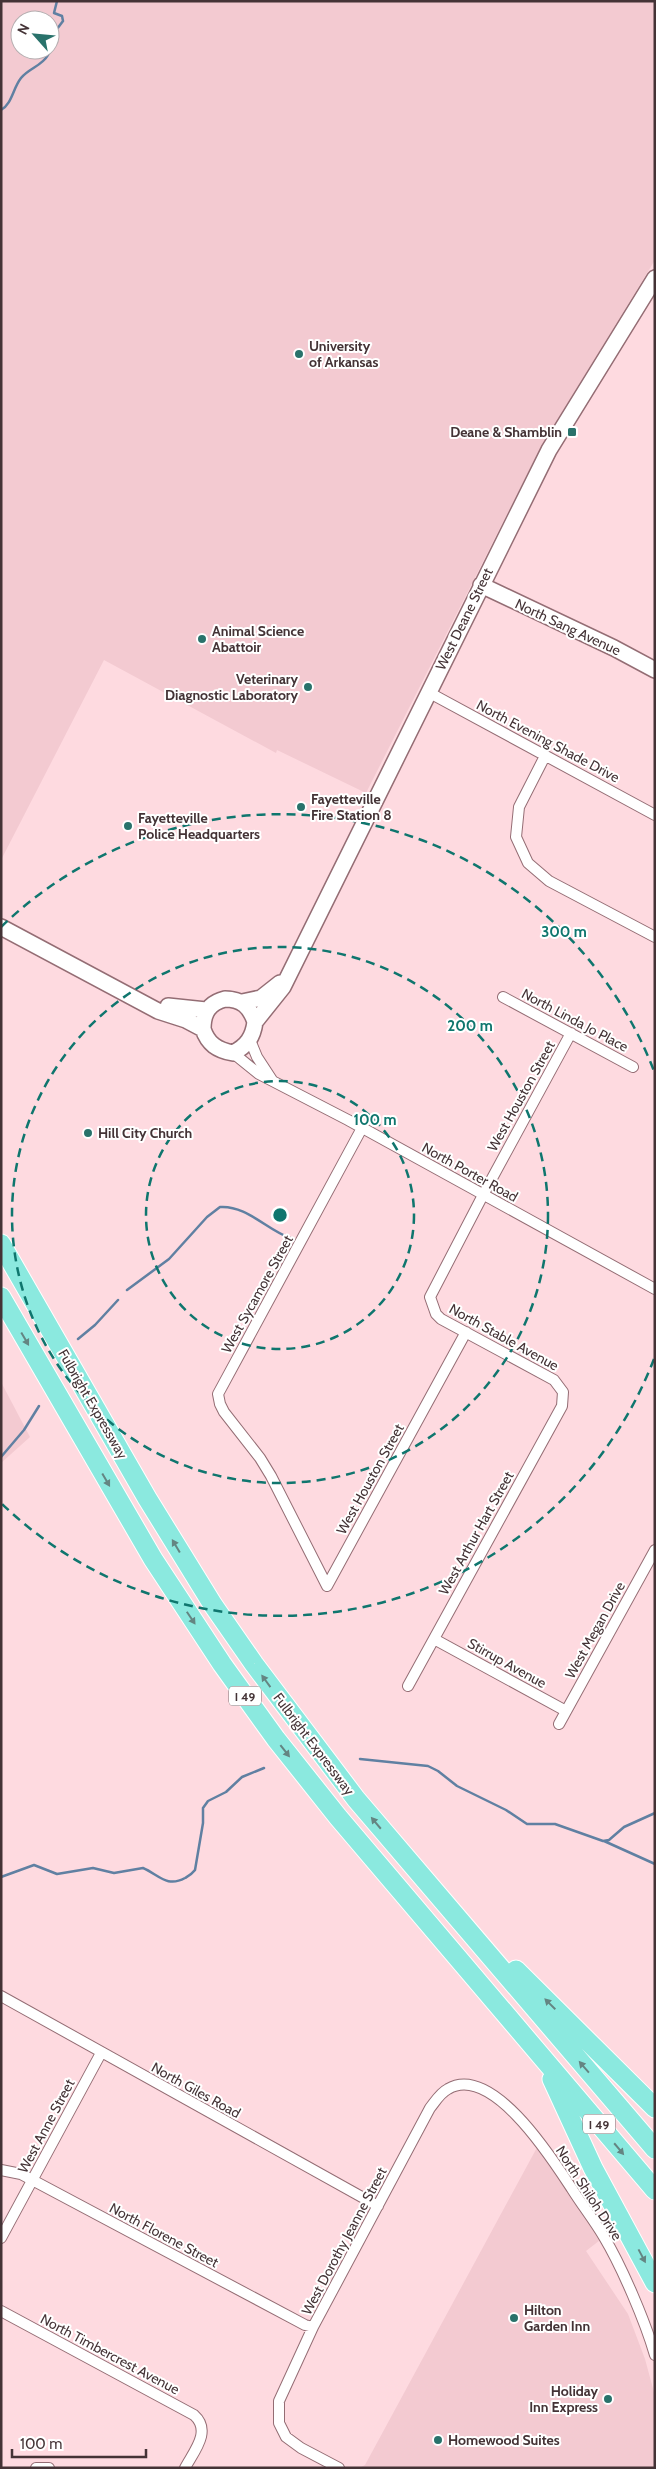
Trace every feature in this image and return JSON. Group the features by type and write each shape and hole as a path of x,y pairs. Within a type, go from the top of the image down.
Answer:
{"highway":[{"path":"1,1232 15,1268"},
{"name":"Fulbright Expressway","path":"1,1244 147,1498 213,1605 295,1721 356,1799 655,2150"},
{"name":"Fulbright Expressway","path":"1,1297 153,1559 227,1671 276,1739 338,1817 655,2190"},
{"path":"408,1860 655,2108"},
{"path":"542,2058 593,2168 655,2283"},
{"path":"633,2088 655,2115"}],"street":[{"name":"West Deane Street","path":"255,1022 283,987 549,450 655,278"},
{"name":"North Sang Avenue","path":"481,585 614,648 655,670"},
{"name":"North Evening Shade Drive","path":"428,692 655,815"},
{"path":"545,756 519,807 516,837 528,863 549,881 655,937"},
{"path":"1,927 116,990 158,1011 186,1020 202,1029 211,1044 233,1053 250,1040 255,1022 248,1007 242,1002 225,999 217,1001 206,1010 202,1029"},
{"name":"West Deane Street","path":"242,1002 261,998 291,971"},
{"name":"North Linda Jo Place","path":"503,997 633,1067"},
{"path":"149,1006 160,1004 174,1008 206,1010"},
{"name":"West Houston Street","path":"432,1306 430,1297 433,1289 571,1033"},
{"name":"North Porter Road","path":"250,1040 257,1057 272,1080"},
{"name":"North Porter Road","path":"233,1053 259,1074 362,1128 655,1289"},
{"name":"West Sycamore Street","path":"327,1586 260,1458 224,1412 218,1394 362,1128"},
{"name":"North Stable Avenue","path":"432,1306 441,1319 554,1380 562,1392"},
{"name":"West Houston Street","path":"327,1586 466,1332"},
{"name":"West Arthur Hart Street","path":"408,1686 562,1406 562,1392"},
{"name":"West Megan Drive","path":"560,1724 655,1550"},
{"name":"Stirrup Avenue","path":"434,1639 566,1711"},
{"name":"North Giles Road","path":"1,1996 378,2206"},
{"name":"West Anne Street","path":"1,2238 101,2053"},
{"name":"West Dorothy Jeanne Street","path":"339,2468 293,2444 286,2437 279,2423 279,2401 313,2327 430,2108 448,2089 457,2086"},
{"name":"North Shiloh Drive","path":"457,2086 474,2087 492,2095 525,2123 539,2140 604,2237 642,2321 655,2355"},
{"name":"North Florene Street","path":"1,2170 21,2174 306,2326 313,2327"},
{"name":"North Timbercrest Avenue","path":"1,2311 194,2415 202,2425 201,2439 186,2468"},
{"path":"36,2468 49,2468"}],"shaded area":[{"name":"University of Arkansas","path":"1,1 655,1 655,260 541,447 366,793 277,750 276,753 104,660 1,860"},
{"path":"1,1382 30,1437 1,1463"},
{"path":"540,2142 604,2237 586,2251 628,2314 645,2359 655,2396 655,2468 359,2468 365,2465"}],"waterway":[{"path":"1,110 8,104 21,78 42,62 50,52 57,29 63,21 62,16 54,13 57,1"},
{"path":"127,1290 169,1259 207,1217 220,1207 230,1207 239,1210 290,1238"},
{"path":"78,1339 95,1325 118,1300"},
{"path":"1,1457 24,1430 39,1406"},
{"path":"360,1759 428,1766 438,1771 457,1786 506,1810 527,1824 555,1824 603,1841 609,1840 624,1827 655,1813"},
{"path":"1,1877 34,1865 57,1874 93,1868 114,1873 143,1868 168,1881 179,1881 195,1870 203,1823 203,1808 208,1801 226,1792 242,1777 264,1768"},
{"path":"604,1841 655,1864"}],"place":[{"name":"University of Arkansas","path":"299,354"},
{"name":"Deane & Shamblin","path":"572,432"},
{"name":"Animal Science Abattoir","path":"202,639"},
{"name":"Veterinary Diagnostic Laboratory","path":"308,687"},
{"name":"Fayetteville Fire Station 8","path":"301,807"},
{"name":"Fayetteville Police Headquarters","path":"128,826"},
{"name":"Hill City Church","path":"88,1133"},
{"name":"Hilton Garden Inn","path":"514,2318"},
{"name":"Holiday Inn Express","path":"608,2399"},
{"name":"Homewood Suites","path":"438,2440"}]}
